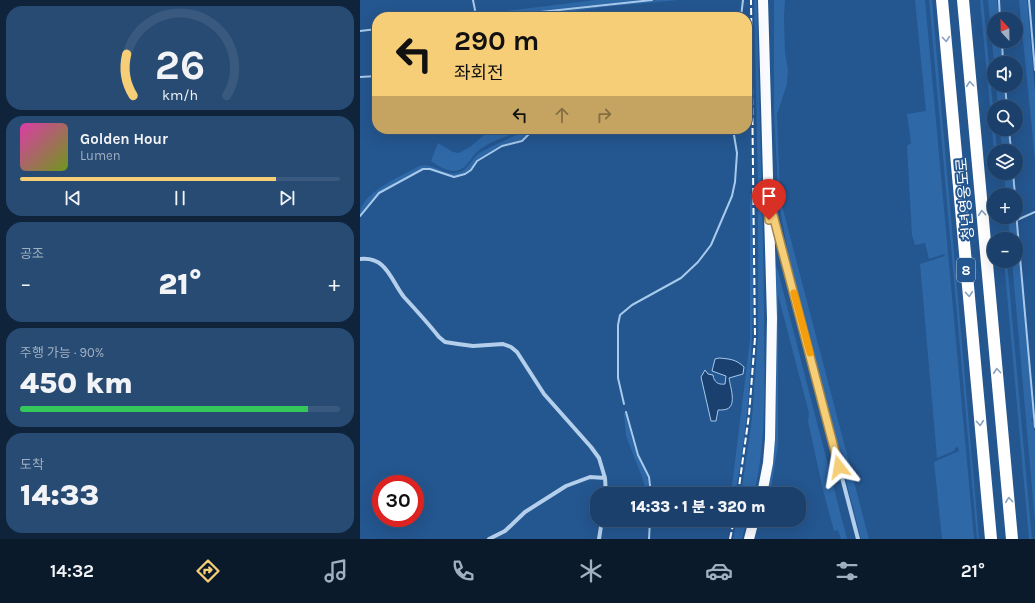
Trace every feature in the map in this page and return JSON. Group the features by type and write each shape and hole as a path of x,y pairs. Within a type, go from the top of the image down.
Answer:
{"highway":[{"name":"청년영웅도로","path":"942,0 991,539"},
{"name":"청년영웅도로","path":"963,0 1012,539"}],"main road":[{"path":"763,0 767,192 772,318 770,438 768,463 763,487"},
{"path":"749,539 752,527"}],"street":[{"path":"767,192 858,539"},
{"path":"360,259 372,260 388,271 395,279 403,295 445,342 473,346 503,344 511,347 522,360 544,394 599,458 605,478 606,487"},
{"path":"489,539 505,531 525,512 566,486 590,477 605,478"},
{"path":"599,539 601,527"}],"shaded area":[{"path":"595,0 643,0 536,12 498,12"},
{"path":"658,0 679,0 603,7 568,12 554,12"},
{"path":"754,0 757,0 763,274 764,404 761,449 755,487 742,487 752,419 758,336 758,190"},
{"path":"774,0 785,0 785,52 788,70 787,84 777,114 780,198 869,539 861,539 788,254 779,203 774,115"},
{"path":"915,0 925,0 974,539 942,539 934,462 959,451 958,447 955,448 954,451 937,458 920,264 945,256 944,254 929,259 925,243 915,245 912,235 907,146 911,143 907,114 926,111"},
{"path":"929,0 932,0 979,539 977,539"},
{"path":"980,0 983,0 987,43 987,76"},
{"path":"988,0 997,0 998,12 989,12"},
{"path":"1019,0 1027,0 1035,92 1035,159 1023,40 1023,12 1020,12"},
{"path":"993,48 1001,48 1002,56 993,56"},
{"path":"989,92 992,92 992,100 989,100"},
{"path":"997,92 1005,92 1005,100 997,100"},
{"path":"486,134 514,134 499,139 484,147 477,152 460,170 448,170 431,161 438,143 453,152 459,153 471,146"},
{"path":"518,134 528,134 521,140 502,145 476,160 471,169 464,173 454,176 429,168 419,170 378,193 360,214 362,206 374,192 419,166 429,166 447,173 461,172 477,155"},
{"path":"993,136 996,136 996,144 993,144"},
{"path":"1001,136 1009,136 1009,144 1001,144"},
{"path":"1005,180 1013,180 1013,188 1005,188"},
{"path":"752,193 753,307 750,382 742,457 736,487 732,487 750,340 750,194"},
{"path":"1009,224 1016,224 1018,232 1009,232"},
{"path":"776,266 847,539 841,539 838,530 834,531 823,490 808,421 809,413 778,295 778,445 771,487 766,487 774,272"},
{"path":"1005,268 1008,268 1032,539 1029,539"},
{"path":"1013,268 1021,268 1033,417 1031,420 1034,423 1035,435 1035,522"},
{"path":"719,358 735,361 744,367 743,374 729,378 732,404 726,409 718,410 716,421 711,421 701,377 705,370 708,374 713,375 714,380 720,384 725,384 726,376 712,371 715,359"},
{"path":"625,412 634,446 648,479 649,487 645,487 626,436"},
{"path":"736,527 745,527 742,539 733,539"}],"waterway":[{"path":"473,0 475,10"},
{"path":"540,12 652,0"},
{"path":"742,12 743,0"},
{"path":"999,0 1000,12"},
{"path":"1029,0 1035,70"},
{"path":"360,31 372,30"},
{"path":"1002,48 1003,56"},
{"path":"360,77 372,76"},
{"path":"1006,92 1006,100"},
{"path":"360,216 379,193 423,169 430,169 454,177 465,174 471,170 477,161 502,146 522,141 529,134"},
{"path":"624,404 618,378 618,325 620,315 632,305 681,278 698,262 711,245 732,196 735,182 737,153 734,134"},
{"path":"1010,136 1010,144"},
{"path":"1014,180 1014,188"},
{"path":"1023,217 1035,212"},
{"path":"1017,224 1035,427"},
{"path":"626,412 638,455 649,477 650,487"},
{"path":"649,539 650,527"}],"railway":[{"path":"751,0 751,12"},
{"path":"739,487 749,415 755,338 752,84"},
{"path":"730,539 733,527"}],"slow traffic":[{"path":"794,293 810,353"}],"route":[{"path":"769,220 767,192 839,467"}]}
